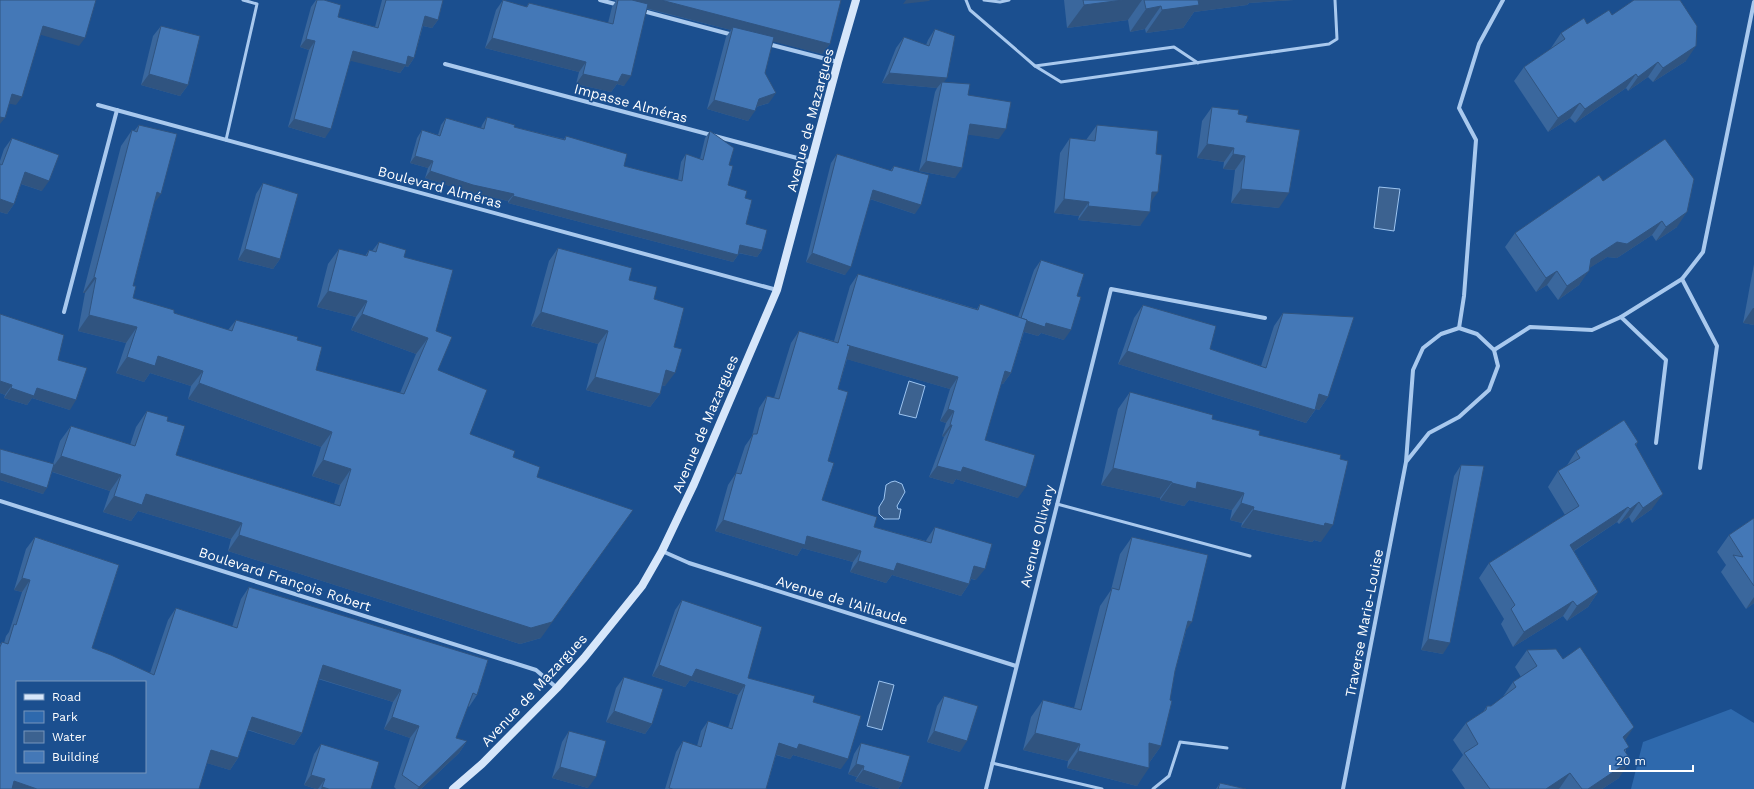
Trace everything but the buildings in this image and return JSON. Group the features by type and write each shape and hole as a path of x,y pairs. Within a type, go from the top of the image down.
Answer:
{"street":[{"path":"600,0 623,6"},
{"name":"Avenue de Mazargues","path":"453,789 482,764 557,688 584,658 642,586 662,551 694,484 777,290 856,0"},
{"path":"1503,0 1479,44 1459,108 1476,140 1464,296 1459,328 1477,334 1494,350 1530,327 1592,330 1621,317 1682,279 1703,252 1754,2"},
{"path":"638,10 738,36"},
{"path":"761,42 838,62"},
{"name":"Impasse Alméras","path":"445,64 812,162"},
{"name":"Boulevard Alméras","path":"98,105 777,290"},
{"path":"64,312 118,110"},
{"path":"1682,279 1717,346 1700,468"},
{"name":"Avenue Ollivary","path":"986,789 1111,289 1264,318"},
{"path":"1621,317 1666,360 1656,443"},
{"name":"Traverse Marie-Louise","path":"1343,789 1406,462 1413,370 1423,348 1441,334 1459,328"},
{"name":"Traverse Marie-Louise","path":"1406,462 1429,433 1459,418 1489,390 1498,366 1494,350"},
{"name":"Boulevard François Robert","path":"0,501 536,670 557,688"},
{"name":"Avenue de l'Aillaude","path":"662,551 689,563 1016,666"}],"lane":[{"path":"226,140 257,4 243,0"},
{"path":"966,0 970,10 1035,66 1061,82 1329,44 1337,39 1334,0"},
{"path":"984,0 1000,2 1008,0"},
{"path":"1035,66 1174,47 1198,63"},
{"path":"1057,504 1250,556"},
{"path":"1153,789 1169,776 1180,742 1227,748"},
{"path":"992,763 1102,789"}],"green space":[{"path":"1731,709 1754,723 1754,789 1631,789 1643,742"}],"water":[{"path":"1379,187 1400,189 1394,231 1374,228"},
{"path":"909,381 925,386 916,418 899,414"},
{"path":"895,481 902,484 905,492 897,506 898,509 901,509 899,519 884,519 879,514 879,507 884,499 886,485"},
{"path":"879,681 894,685 882,730 867,726"}]}
